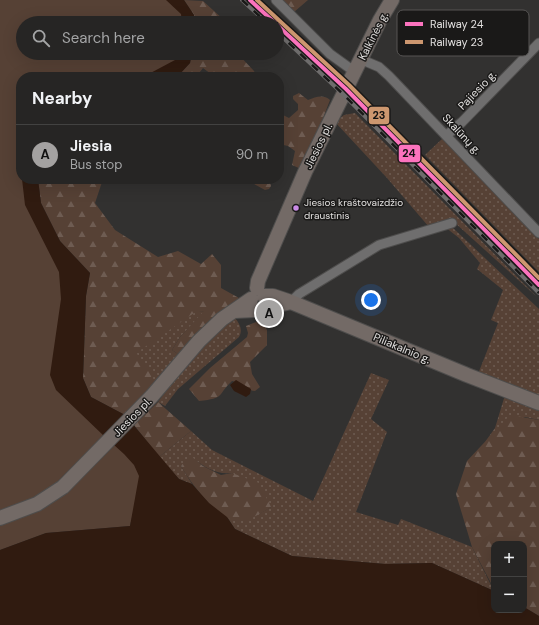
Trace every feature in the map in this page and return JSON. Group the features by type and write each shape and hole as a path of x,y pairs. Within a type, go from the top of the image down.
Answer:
{"main road":[{"name":"Kalkinės g.","path":"354,72 380,20 392,0"},
{"name":"Jiesios pl.","path":"0,518 51,497 135,414 199,341 222,319 257,294 258,281 305,172 354,72"},
{"name":"Piliakalnio g.","path":"257,294 274,296 291,302 467,375 539,403"},
{"path":"233,311 257,310 291,302"}],"street":[{"path":"276,0 330,54 354,72"},
{"name":"Pajiesio g.","path":"529,53 539,43"},
{"name":"Pajiesio g.","path":"447,135 462,122 526,56"},
{"name":"Skalūnų g.","path":"360,59 379,68 389,76 539,233"},
{"path":"291,302 299,294 379,245 452,223"}],"green space":[{"path":"0,0 177,0 184,16 16,16 16,60 181,60 170,72 16,72 16,184 29,184 64,261 67,377 146,458 130,526 46,533 0,550"},
{"path":"184,0 203,1 220,16 194,16"},
{"path":"283,0 308,0 294,12"},
{"path":"191,60 244,60 254,72 208,72 203,68 200,72 182,72 190,63"},
{"path":"299,93 308,100 317,97 325,97 330,100 303,170 292,165 295,151 284,145 284,116 289,118 298,110 298,104 293,99 293,96"},
{"path":"355,113 537,297 454,222 429,227 387,178 335,122 344,115"},
{"path":"443,138 539,239 539,272 425,155"},
{"path":"39,184 101,184 95,203 115,230 158,257 178,251 201,264 212,254 221,265 221,288 239,298 201,330 178,354 172,350 180,337 204,311 194,313 136,353 151,370 152,387 125,415 91,397 83,378 86,296 90,273 60,241 41,203"},
{"path":"254,184 270,184 269,189 265,190"},
{"path":"445,227 452,227 539,309 539,398 478,374 498,323 491,320 503,290 477,269 480,263 459,238"},
{"path":"205,311 180,337 172,350 178,354 152,387 135,353 194,312"},
{"path":"235,318 240,327 241,332 239,337 178,389 165,406 158,402 178,374 225,321"},
{"path":"261,320 267,330 267,345 250,362 252,374 260,387 255,391 252,391 240,383 232,381 220,396 213,399 199,401 189,389 210,368 247,337 248,333 246,326"},
{"path":"371,373 389,380 371,419 387,432 356,512 398,525 401,519 472,547 491,585 491,590 432,563 385,564 292,556 235,529 227,517 233,519 250,518 271,507 232,473 216,472 192,458 181,466 192,484 179,479 159,457 191,431 212,450 313,501"},
{"path":"505,395 539,408 539,420 525,417 485,442 495,428"},
{"path":"158,402 191,431 159,457 134,425"},
{"path":"510,415 539,420 539,616 527,609 527,541 491,541 491,583 472,547 456,494 467,461"},
{"path":"192,457 203,466 221,475 232,473 259,483 271,507 264,512 242,521 230,519 221,514 205,499 181,466 185,461"}],"shaded area":[{"path":"166,0 184,0 194,16 181,16 181,14"},
{"path":"175,60 191,60 190,63 182,72 152,72"},
{"path":"23,184 39,184 41,203 60,241 90,273 86,296 83,378 91,397 125,415 179,479 192,484 209,503 227,517 235,529 292,556 385,564 432,563 491,590 491,613 527,613 527,609 539,616 539,625 0,625 0,550 46,533 130,526 139,476 134,465 124,454 56,390 50,375 61,299 59,272 25,205"},
{"path":"236,380 251,389 250,394 246,397 234,391 230,385"}],"railway":[{"path":"242,0 259,16"},
{"path":"284,39 344,95 539,293"}],"rail line":[{"name":"24","path":"250,0 267,16"},
{"name":"23","path":"257,0 274,16"},
{"name":"23","path":"284,25 349,85 539,278"},
{"name":"24","path":"284,31 346,89 539,285"}],"place":[{"name":"Jiesios kraštovaizdžio draustinis","path":"296,208"},
{"name":"Jiesia","path":"269,313"}]}
